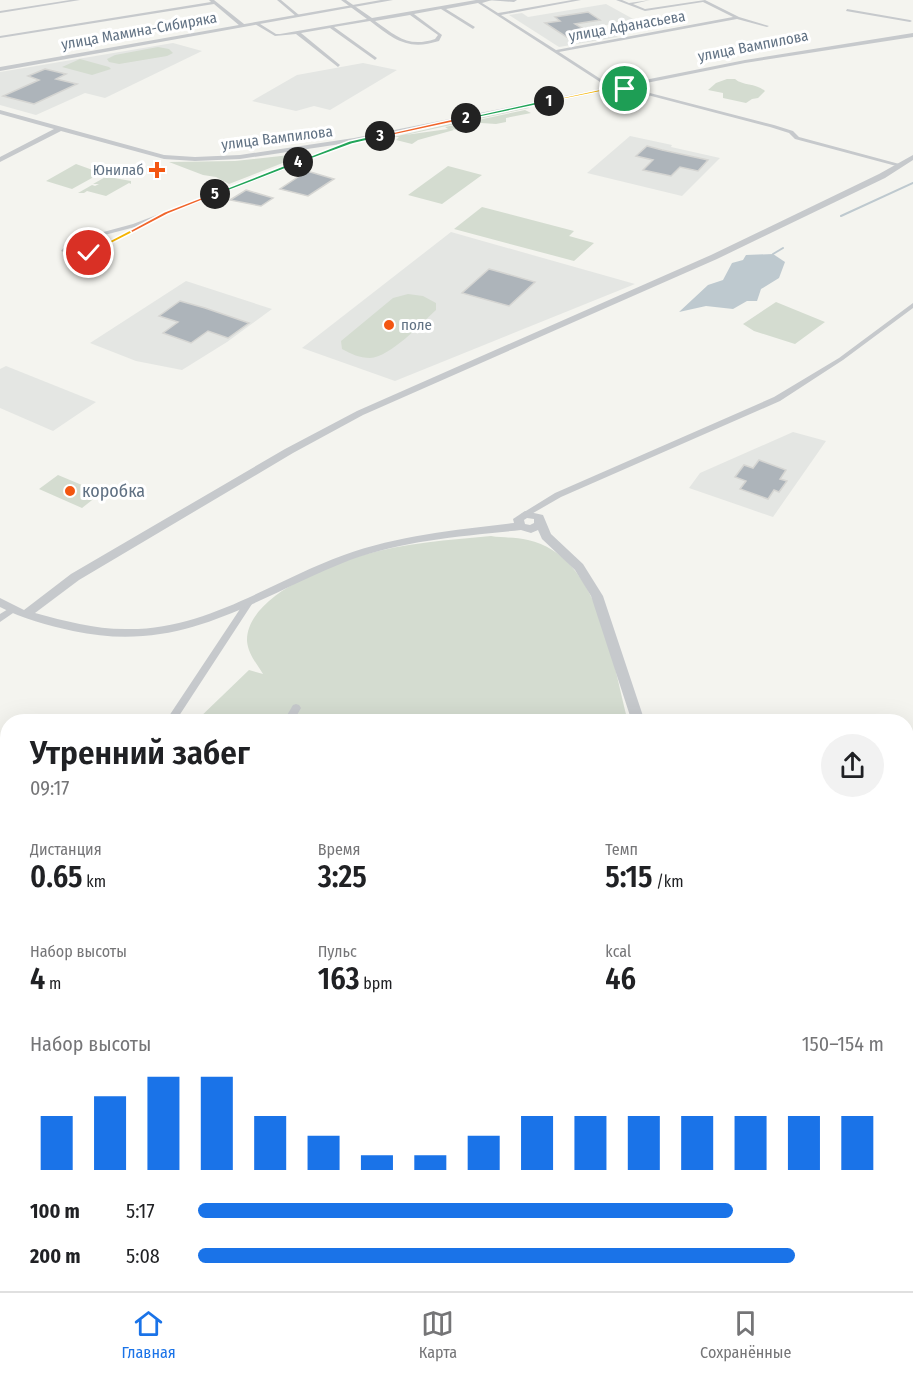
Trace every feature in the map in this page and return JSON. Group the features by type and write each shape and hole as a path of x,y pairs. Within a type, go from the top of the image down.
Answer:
{"street":[{"path":"0,12 78,0"},
{"path":"279,0 298,16"},
{"path":"343,0 399,40 410,45 437,40 440,35 410,13"},
{"name":"улица Мамина-Сибиряка","path":"0,69 390,0"},
{"path":"255,23 275,34 331,27 477,1 514,0"},
{"path":"535,0 545,6"},
{"path":"497,14 579,0"},
{"path":"618,0 645,10 702,0 736,18 767,26"},
{"path":"626,4 648,0"},
{"path":"477,1 611,88"},
{"path":"0,37 212,2 242,25"},
{"path":"442,8 473,28"},
{"path":"847,10 910,21"},
{"name":"улица Афанасьева","path":"557,51 736,18"},
{"path":"331,27 375,59"},
{"path":"297,32 338,66"},
{"name":"улица Вампилова","path":"0,112 142,152 187,160 236,158 351,143 758,58 913,35"},
{"path":"620,86 742,118 791,132 797,138 900,165"},
{"path":"0,160 59,129"},
{"path":"166,213 89,253 78,255 63,251 72,242 130,226 351,143"},
{"path":"308,148 318,151 314,156"},
{"path":"25,615 75,578 289,451 360,412 714,257 882,176 913,157"},
{"path":"0,602 25,615 97,631 141,634 186,626 219,616 346,558 384,546 411,540 490,530 523,521 549,500 777,399 841,359 913,305"},
{"path":"523,521 535,528 541,521 549,500"},
{"path":"523,521 560,546 579,567 597,596 636,714"},
{"path":"541,521 546,536"},
{"path":"175,714 249,602"},
{"path":"0,619 13,609"},
{"path":"293,714 296,708"}],"shaded area":[{"path":"606,4 635,20 601,26 618,37 559,47 509,15 522,13 528,17"},
{"path":"173,43 202,51 105,98 85,93 36,115 0,105 0,72"},
{"path":"158,47 169,49 173,53 119,64 109,62 107,59 115,55"},
{"path":"80,59 111,69 92,75 62,67"},
{"path":"363,63 397,70 330,110 314,106 296,111 252,101 297,75"},
{"path":"735,79 765,91 758,98 746,103 723,98 723,93 708,90 716,83"},
{"path":"528,106 529,108 405,135 448,129 445,127 525,110 531,113 506,118 506,122 496,124 481,123 456,130 451,128 454,130 418,140 412,144 396,140 399,137 393,137"},
{"path":"630,136 720,158 682,196 587,173"},
{"path":"308,153 229,184 216,177 203,175 169,162 235,161"},
{"path":"76,164 101,173 72,189 46,181"},
{"path":"448,166 482,175 442,204 408,195"},
{"path":"109,175 131,181 131,184 106,196 87,191 78,193 92,185 99,184 93,184"},
{"path":"482,207 574,231 569,236 594,243 574,261 454,229"},
{"path":"451,232 635,284 395,381 302,348"},
{"path":"773,254 785,262 779,278 761,289 757,301 747,301 733,309 706,306 679,312 708,285 723,280 732,263 743,260 746,255"},
{"path":"186,281 272,309 227,342 182,370 136,361 90,343"},
{"name":"поле","path":"408,294 423,296 436,303 436,310 405,339 387,352 370,358 342,349 341,341 393,298"},
{"path":"776,302 825,322 795,344 754,331 743,324"},
{"path":"6,366 96,402 53,431 0,408 0,369"},
{"path":"793,432 826,441 773,517 689,488 700,473"},
{"name":"коробка","path":"58,475 101,493 82,508 39,489"},
{"path":"491,536 519,538 552,550 572,567 587,589 599,614 626,714 203,714 249,670 263,674 253,659 247,641 250,625 260,610 274,597 291,585 330,566 379,551 427,542"}],"building":[{"path":"588,12 600,20 575,24 587,31 579,33 584,36 568,38 545,23 560,21 555,17"},
{"path":"45,69 66,74 56,79 77,84 34,104 3,96 39,80 28,76"},
{"path":"647,146 708,160 698,171 680,167 671,176 643,170 653,160 636,156"},
{"path":"307,171 334,179 308,196 280,189"},
{"path":"246,190 273,198 261,206 230,200"},
{"path":"489,269 535,282 509,306 462,293"},
{"path":"180,301 249,323 228,338 208,331 191,343 163,333 178,322 159,316"},
{"path":"759,460 786,470 780,479 787,481 779,492 774,490 768,499 740,489 746,481 735,477 744,465 753,468"}],"waterway":[{"path":"841,216 913,183"},
{"path":"773,254 783,248"}],"place":[{"name":"Юнилаб","path":"157,170"},
{"name":"поле","path":"389,325"},
{"name":"коробка","path":"70,491"}],"route":[{"path":"89,253 166,213 351,143 620,86 625,89"}]}
